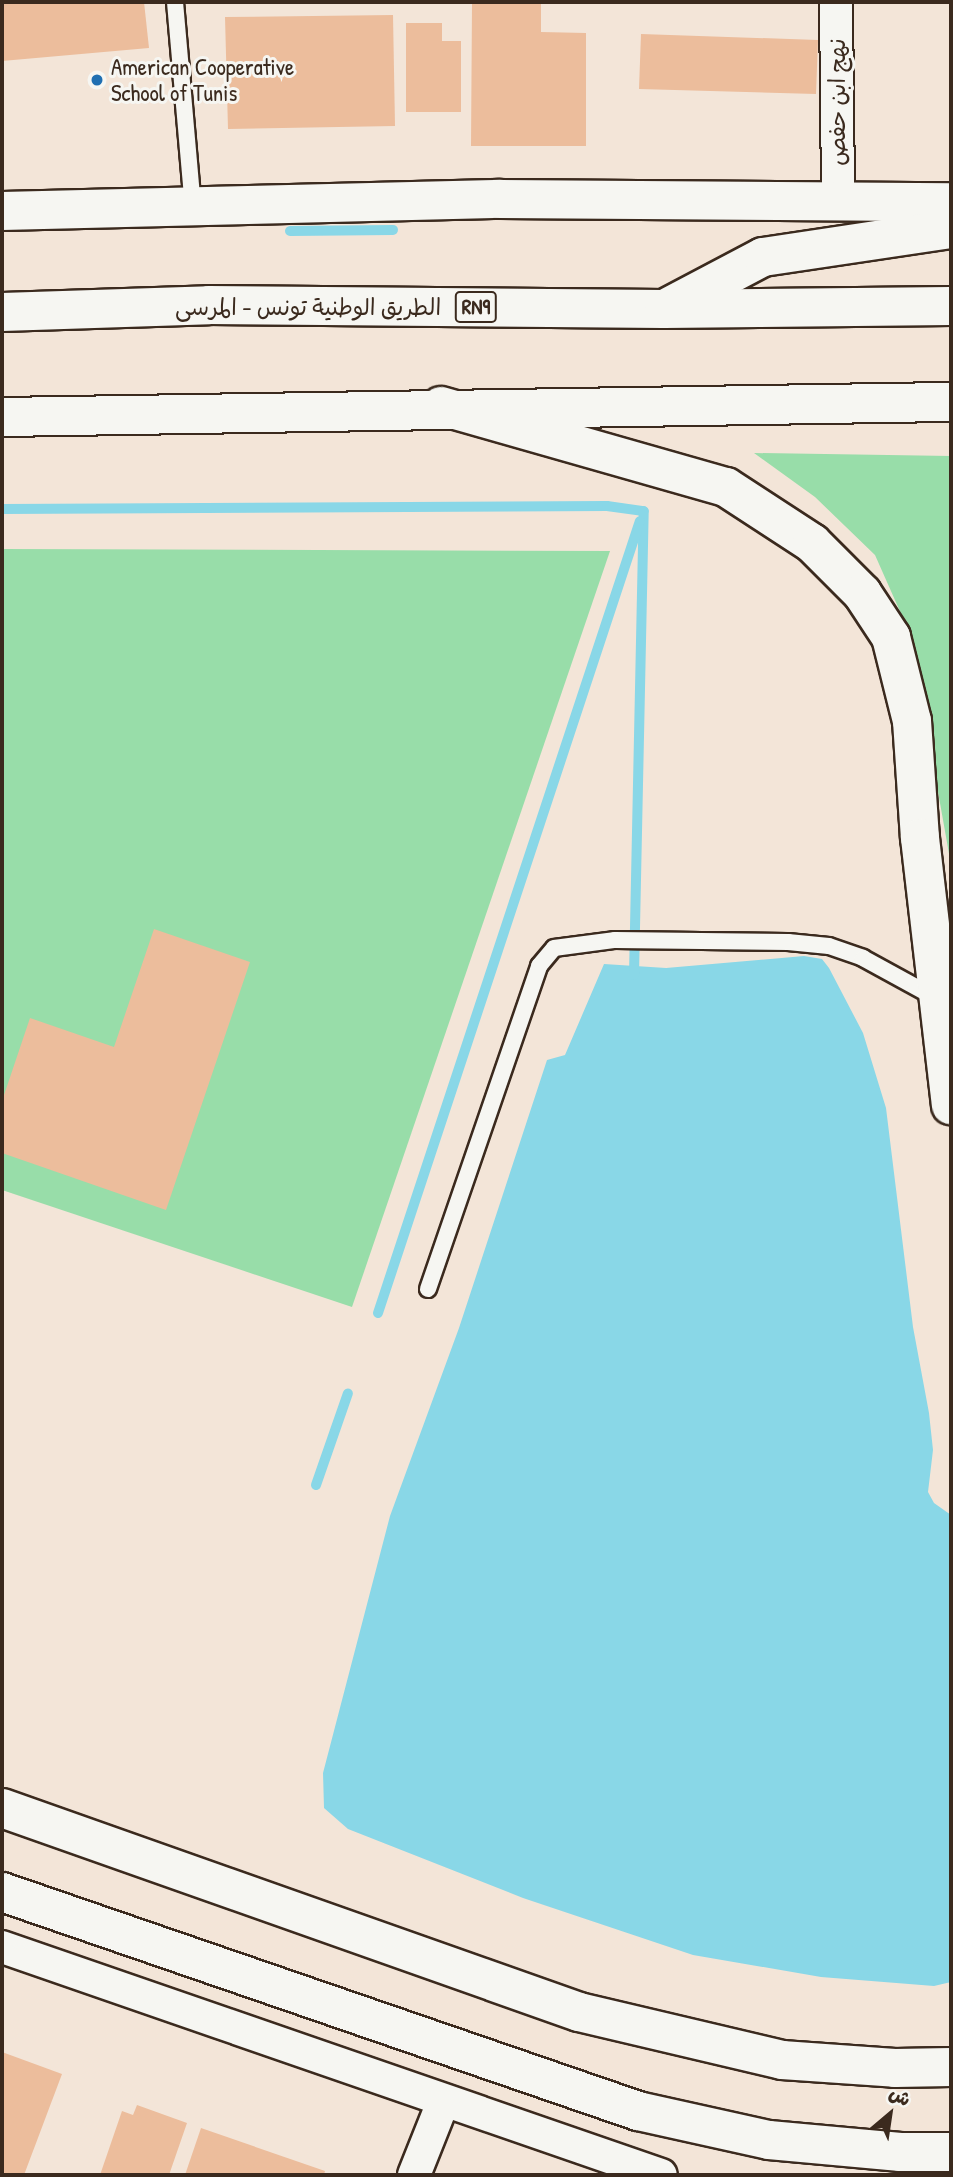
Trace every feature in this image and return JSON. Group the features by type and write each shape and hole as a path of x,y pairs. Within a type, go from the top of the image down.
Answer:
{"main road":[{"path":"2,211 500,199 951,202"},
{"path":"664,309 763,257 951,229"},
{"name":"الطريق الوطنية تونس - المرسى","path":"2,312 209,305 664,309 951,306"},
{"path":"2,416 441,406 951,402"},
{"path":"441,406 726,487 812,543 862,593 891,637 912,722 937,998 951,1105"},
{"path":"2,1808 579,2011 782,2060 895,2068 951,2067"},
{"path":"2,1892 638,2111 769,2140 900,2152 951,2152"}],"street":[{"name":"نهج ابن حفص","path":"836,2 838,202"},
{"path":"2,1947 443,2102 661,2175"},
{"path":"414,2175 443,2102"}],"lane":[{"path":"175,2 194,207"},
{"path":"428,1289 539,966 554,948 615,940 688,943 788,942 829,946 863,958 937,998"}],"green space":[{"path":"754,453 951,456 951,865 910,634 875,555 815,497"},
{"path":"2,549 610,551 352,1307 2,1190"}],"water":[{"path":"804,956 822,959 829,968 863,1033 886,1108 913,1327 929,1413 933,1450 928,1492 934,1503 951,1515 951,1982 934,1986 821,1977 693,1955 523,1898 348,1829 324,1808 323,1773 390,1516 459,1328 547,1060 565,1055 604,964 666,968"}],"building":[{"path":"2,2 144,2 149,48 2,61"},
{"path":"472,3 541,4 541,32 586,33 586,146 471,146"},
{"path":"393,15 395,126 228,129 225,17"},
{"path":"406,23 442,23 442,41 461,41 461,112 406,112"},
{"path":"641,34 818,40 816,94 639,89"},
{"path":"154,929 250,962 166,1210 2,1153 2,1101 30,1018 114,1047"},
{"path":"2,2052 62,2074 24,2175 2,2175"},
{"path":"137,2105 187,2123 169,2175 100,2175 122,2111 133,2115"},
{"path":"201,2128 325,2171 324,2175 185,2175"}],"waterway":[{"path":"290,231 393,230"},
{"path":"2,509 607,506 644,511"},
{"path":"634,975 644,511"},
{"path":"378,1313 640,521"},
{"path":"316,1485 348,1393"}],"place":[{"name":"American Cooperative School of Tunis","path":"97,80"}]}
